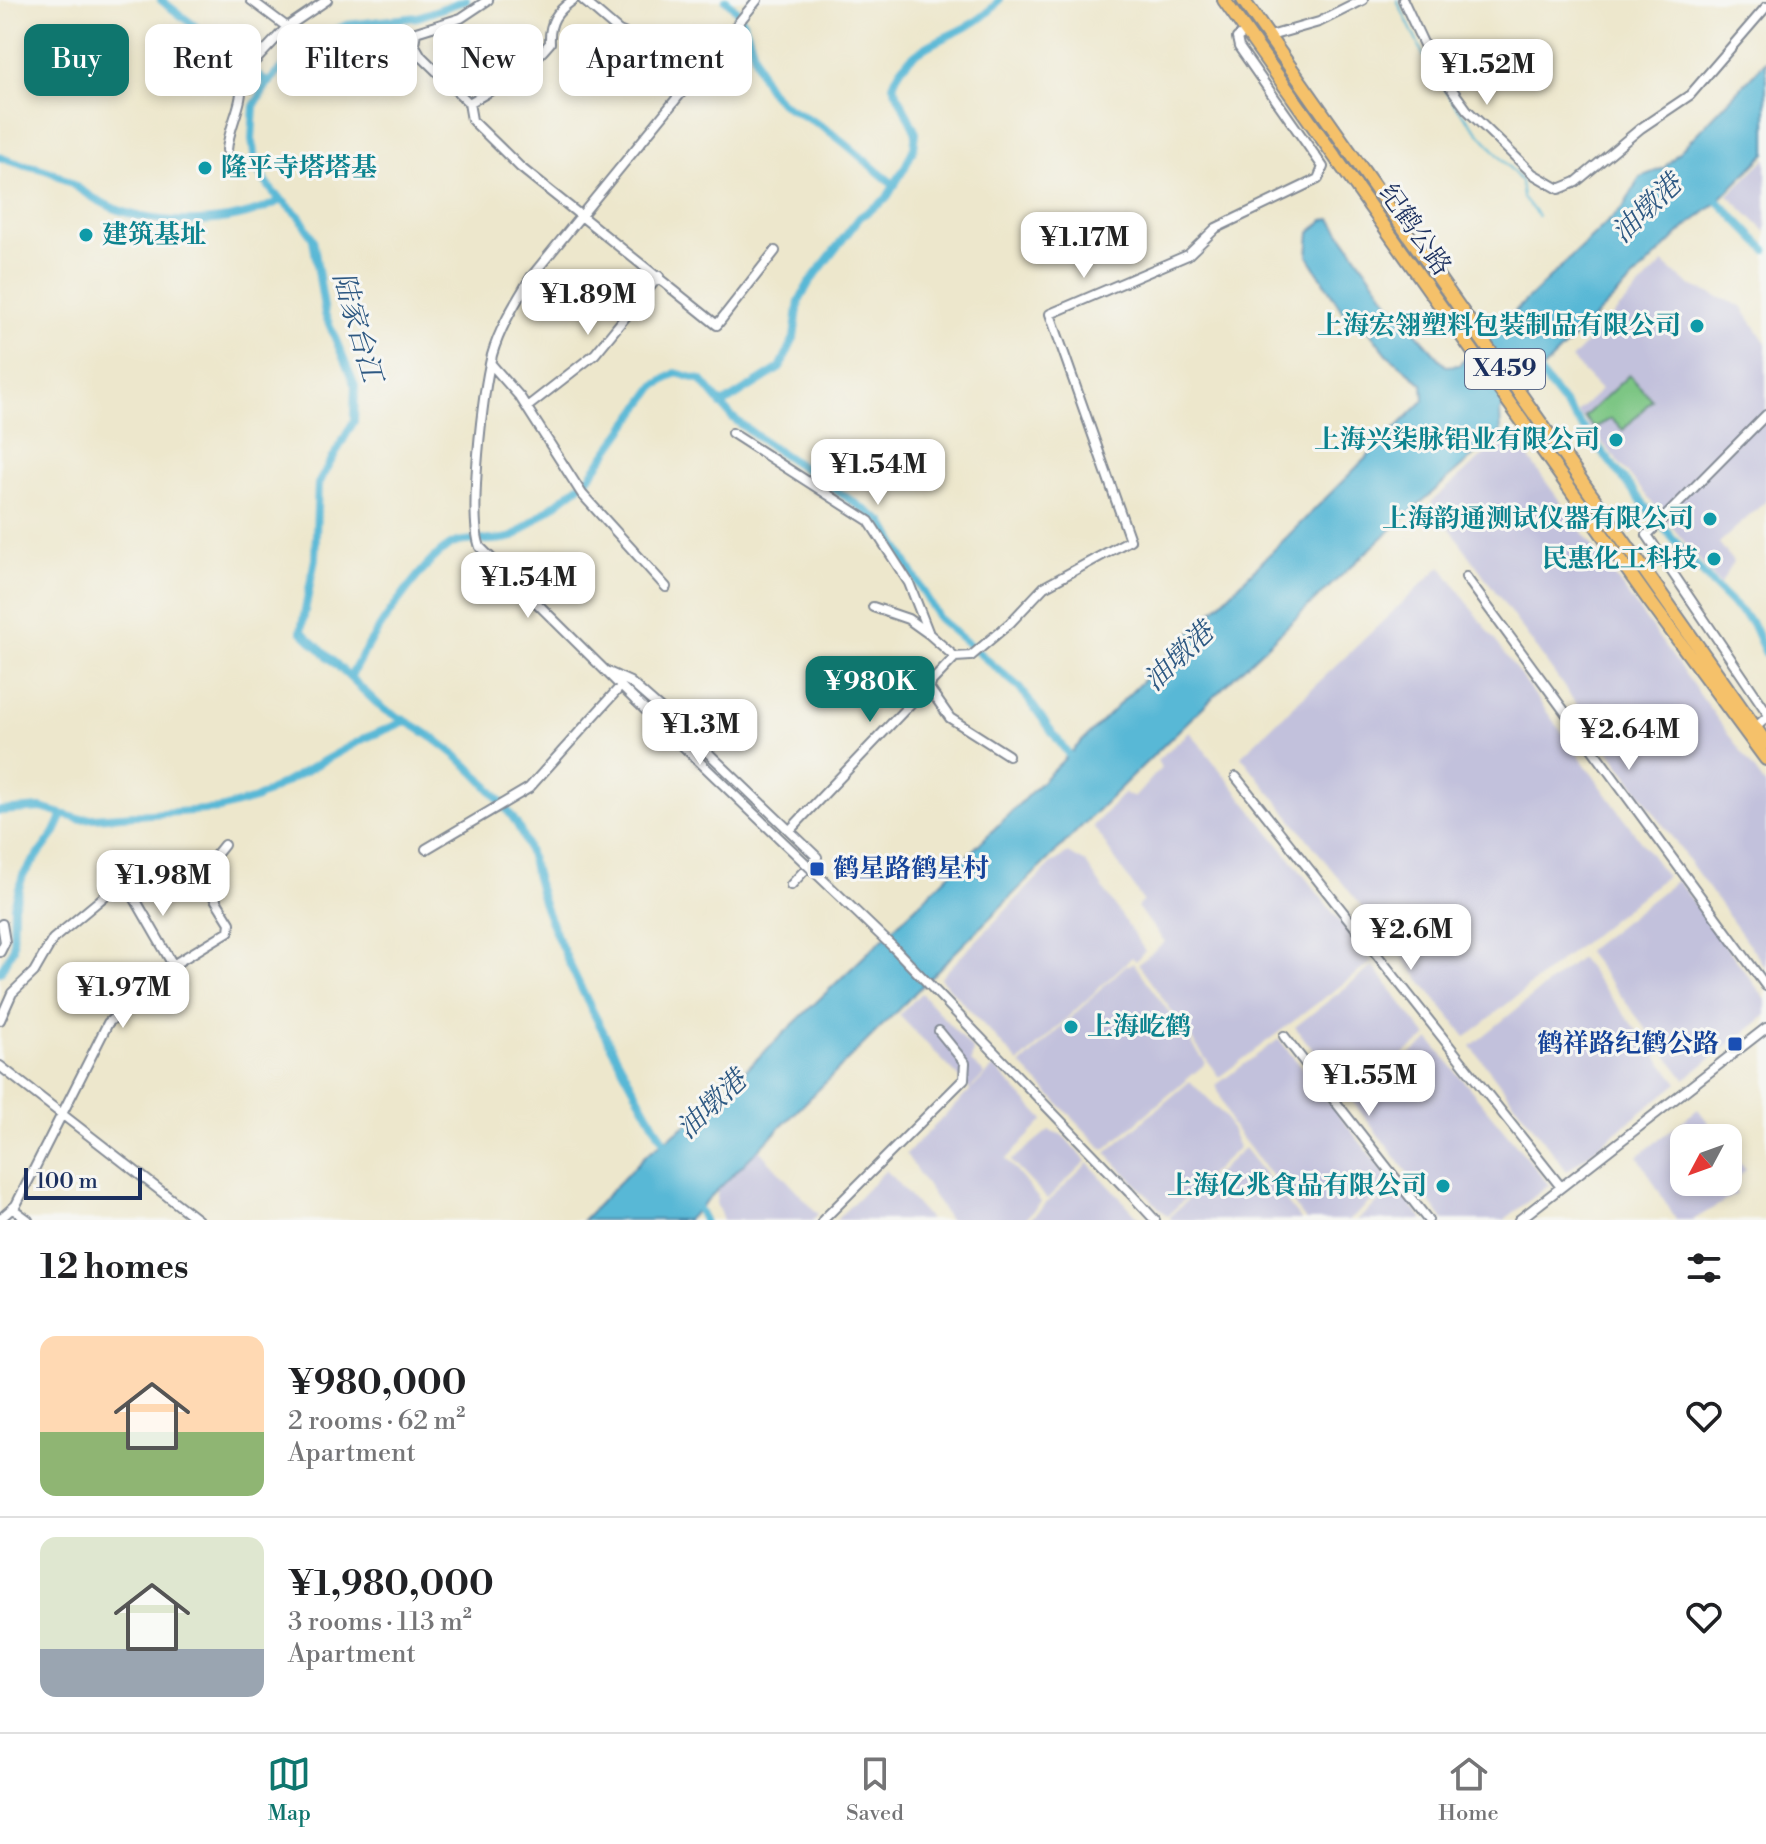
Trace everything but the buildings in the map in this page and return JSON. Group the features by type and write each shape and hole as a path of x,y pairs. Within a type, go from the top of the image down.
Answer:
{"main road":[{"name":"纪鹤公路","path":"1224,0 1648,599 1766,759"},
{"name":"纪鹤公路","path":"1243,0 1766,743"}],"street":[{"path":"251,0 283,24"},
{"path":"291,24 327,0"},
{"path":"488,0 461,18 416,32 414,44 421,56 469,103 472,120 520,167 717,325 775,251"},
{"path":"469,103 499,86 541,54 550,43 549,27 560,10 573,0"},
{"path":"583,0 611,24"},
{"path":"1270,36 1319,22 1363,0"},
{"path":"1403,0 1432,62 1454,93 1533,174 1559,189 1576,182 1690,95 1766,7"},
{"path":"738,24 756,2"},
{"path":"790,830 955,657 971,656 1044,587 1130,540 1050,314 1188,255 1216,228 1318,179 1323,173 1323,167 1239,47 1237,38 1247,31"},
{"path":"227,150 230,124 242,100 241,79 247,68 277,37"},
{"path":"682,96 531,277 502,328 491,364 474,532 480,547 620,687 893,947 1155,1220"},
{"path":"527,407 595,354 659,276"},
{"path":"491,364 527,407 582,494 666,587"},
{"path":"1766,415 1647,535 1766,711"},
{"path":"732,433 869,521 909,583 929,634"},
{"path":"1466,577 1766,986"},
{"path":"873,607 908,619 955,657"},
{"path":"603,670 630,682 817,857 791,885"},
{"path":"931,684 929,688 950,718 1008,755"},
{"path":"426,849 519,795 552,765 620,687"},
{"path":"1755,728 1766,718"},
{"path":"1236,777 1561,1187"},
{"path":"200,875 224,845"},
{"path":"0,1020 12,993 34,972 53,939 106,895 163,872 200,875"},
{"path":"0,1219 13,1209 108,1023 173,965 229,931 230,923 200,875"},
{"path":"127,885 173,965"},
{"path":"0,952 5,942 2,924"},
{"path":"1519,1220 1766,1028"},
{"path":"823,1220 964,1079 965,1063 939,1031"},
{"path":"1284,1036 1428,1220"},
{"path":"0,1066 198,1220"},
{"path":"13,1209 28,1220"}],"shaded area":[{"path":"1766,158 1766,232 1728,195"},
{"path":"1663,263 1688,284 1742,307 1766,343 1766,501 1719,543 1734,562 1720,585 1577,412 1601,390 1571,359"},
{"path":"1510,432 1766,786 1766,968 1431,502"},
{"path":"1441,566 1666,876 1466,1037 1241,756"},
{"path":"1190,732 1372,962 1219,1077 1138,964 1165,942 1137,907 1143,901 1093,826 1124,793 1134,798 1161,768 1157,760"},
{"path":"1068,853 1086,863 1145,951 1136,961 1132,957 1019,1063 940,978 1051,864"},
{"path":"1677,880 1766,1000 1766,1016 1685,1079 1586,951"},
{"path":"1580,958 1678,1083 1567,1171 1471,1046"},
{"path":"1133,963 1206,1063 1104,1150 1021,1065 1124,967"},
{"path":"1373,966 1427,1037 1348,1094 1295,1027"},
{"path":"921,993 973,1050 971,1062 985,1074 970,1089 899,1015"},
{"path":"1279,1039 1393,1184 1349,1220 1306,1220 1231,1124 1216,1085"},
{"path":"1430,1040 1549,1185 1504,1220 1444,1220 1349,1097"},
{"path":"994,1067 1044,1120 1006,1159 1041,1202 1024,1220 949,1220 906,1154"},
{"path":"1190,1081 1226,1118 1239,1147 1167,1216 1106,1153"},
{"path":"1698,1109 1709,1124 1679,1124"},
{"path":"1049,1130 1062,1135 1086,1161 1047,1199 1011,1161"},
{"path":"1670,1131 1670,1196 1734,1196 1693,1220 1676,1220 1638,1156"},
{"path":"1244,1148 1301,1220 1172,1220 1169,1217"},
{"path":"759,1150 818,1214 812,1220 723,1220 716,1203 718,1189"},
{"path":"1088,1163 1141,1220 1029,1220"},
{"path":"886,1170 930,1220 836,1220"},
{"path":"1397,1187 1423,1220 1357,1220"}],"green space":[{"path":"1629,375 1652,400 1623,430 1611,419 1594,428 1584,417"}],"water":[{"name":"油墩港","path":"1766,61 1766,153 1713,206 1686,227 1500,411 1501,432 1291,622 1189,720 687,1220 583,1220 647,1154 694,1119 922,901 1424,400 1423,384 1388,355 1367,328 1347,319 1308,256 1310,233 1323,220 1331,219 1390,303 1446,366 1459,365 1624,206 1640,177 1664,168"}],"waterway":[{"path":"161,0 268,83"},
{"name":"陆家台江","path":"406,721 383,709 301,631 315,559 318,484 354,421 355,386 325,314 313,239 300,217 273,192 256,168 252,139 254,106 268,83 287,63 320,37 347,25 418,17 466,0"},
{"path":"726,0 743,21 759,70 777,99 833,134 895,185"},
{"path":"721,405 780,368 794,338 799,301 809,283 860,217 886,199 905,167 914,148 916,133 893,85 901,69 927,47 973,23 999,0"},
{"path":"1397,0 1427,63 1455,105 1521,181 1523,198 1538,216"},
{"path":"0,157 47,170 101,202 143,217 216,220 240,216 281,200"},
{"path":"1713,196 1766,250"},
{"path":"1539,372 1645,506 1712,584 1752,623 1766,654"},
{"path":"351,676 398,601 430,562 458,542 513,537 588,479 655,386 676,373 701,380 732,417 883,522 939,619 1020,688 1074,762"},
{"path":"0,811 41,808 79,819 220,809 255,799 363,739 406,721 465,763 513,818 525,841 548,915 575,975 667,1148"},
{"path":"0,972 13,949 14,906 23,875 54,834 62,817"},
{"path":"693,1199 704,1220"}],"place":[{"name":"隆平寺塔塔基","path":"205,168"},
{"name":"建筑基址","path":"86,235"},
{"name":"上海宏翎塑料包装制品有限公司","path":"1697,326"},
{"name":"上海兴柒脉铝业有限公司","path":"1616,440"},
{"name":"上海韵通测试仪器有限公司","path":"1710,519"},
{"name":"民惠化工科技","path":"1714,559"},
{"name":"鹤星路鹤星村","path":"817,869"},
{"name":"上海屹鹤","path":"1071,1027"},
{"name":"鹤祥路纪鹤公路","path":"1735,1044"},
{"name":"上海亿兆食品有限公司","path":"1443,1186"}]}
